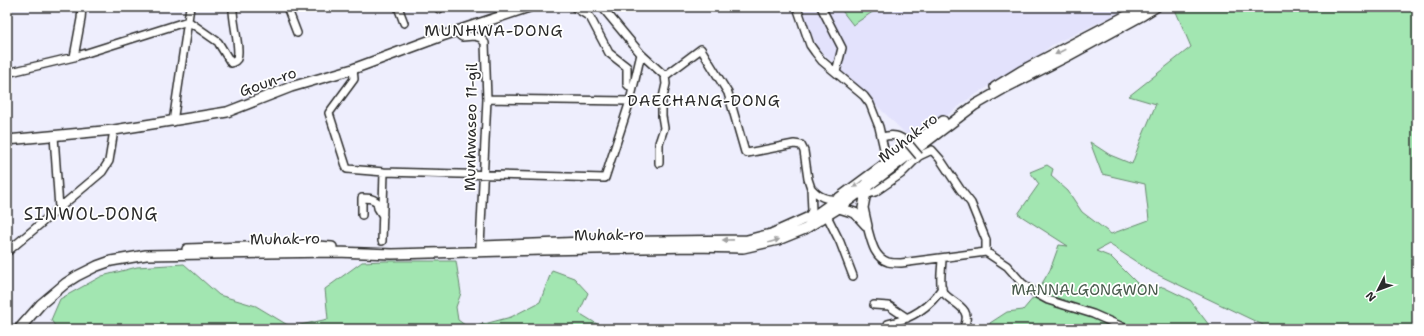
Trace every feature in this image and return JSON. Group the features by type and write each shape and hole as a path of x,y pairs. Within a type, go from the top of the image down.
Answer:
{"main road":[{"name":"Goun-ro","path":"7,140 114,130 173,122 227,112 291,87 353,69 456,32 507,11 529,7"},
{"name":"Muhak-ro","path":"19,329 41,304 66,283 97,266 129,257 166,254 206,255 263,252 392,254 543,250 743,248 778,240 805,229 827,216 838,204 887,162 967,103 1021,71 1144,7"},
{"name":"Muhak-ro","path":"12,329 29,308 54,285 79,268 107,256 152,250 300,245 395,250 584,242 747,240 771,234 852,199 866,191 975,105 1132,22 1156,7"},
{"path":"866,191 864,212 867,226"},
{"path":"838,204 855,213 867,226"}],"street":[{"path":"74,57 82,7"},
{"path":"173,122 190,7"},
{"path":"188,21 218,42 231,63 236,60 237,52 233,7"},
{"path":"286,7 297,33"},
{"path":"398,7 404,23"},
{"path":"574,7 590,18 609,53 626,67 627,84 632,89"},
{"path":"602,7 641,54 665,76 666,84 662,102 664,128 659,143 659,163"},
{"path":"797,7 813,49 822,60 864,96 870,104 882,137 887,162"},
{"path":"821,7 842,48 836,72"},
{"path":"7,73 74,57 188,21"},
{"name":"Munhwaseo 11-gil","path":"456,32 462,37 474,36 481,38 484,43 487,99 480,246"},
{"path":"665,76 701,49 728,93 745,152 747,153 800,144 804,149 808,179 811,188 812,210 808,217"},
{"path":"353,69 354,79 329,113 347,169 384,172 605,178 630,101 641,54"},
{"path":"487,99 630,101"},
{"path":"7,250 102,172 109,160 114,130"},
{"path":"882,137 896,135 902,138 919,156"},
{"path":"54,136 59,208"},
{"path":"866,191 875,192 890,183 919,156 932,150 971,203 986,240 986,252"},
{"path":"382,241 384,172"},
{"path":"811,188 817,194 838,204"},
{"path":"362,216 362,198 372,198 377,202 378,208 383,216"},
{"path":"827,216 840,242 853,276"},
{"path":"867,226 874,250 879,256 888,262 901,263 986,252 1007,266 1022,282 1037,294 1048,300 1093,314 1126,329"},
{"path":"942,258 942,288 945,294 958,303 964,311 966,321 963,329"},
{"path":"888,324 900,322 907,318 933,300 942,288"},
{"path":"874,305 889,306 907,318"}],"shaded area":[{"path":"798,7 1131,7 1052,45 1038,56 970,98 913,141 818,48"}],"green space":[{"path":"839,7 880,7 853,25"},
{"name":"MANNALGONGWON","path":"1174,7 1417,7 1417,329 1268,329 1263,325 1152,272 1109,244 1096,251 1111,257 1145,291 1163,287 1190,300 1209,325 1219,329 990,329 990,323 1007,312 1023,310 1034,297 1050,270 1059,245 1068,246 1018,214 1039,184 1030,172 1047,165 1053,169 1051,176 1068,191 1082,212 1111,234 1149,220 1145,184 1102,174 1090,142 1110,155 1132,164 1156,104 1129,96 1191,47"},
{"path":"456,261 461,293 456,307 458,320 469,328 511,317 540,302 552,270 574,278 588,293 579,313 602,327 601,329 57,329 51,320 60,299 102,276 137,267 184,264 219,295 256,306 291,327 328,319 325,289 362,262"}],"district":[{"name":"MUNHWA-DONG","path":"494,30"},
{"name":"DAECHANG-DONG","path":"704,100"},
{"name":"SINWOL-DONG","path":"91,214"}]}
